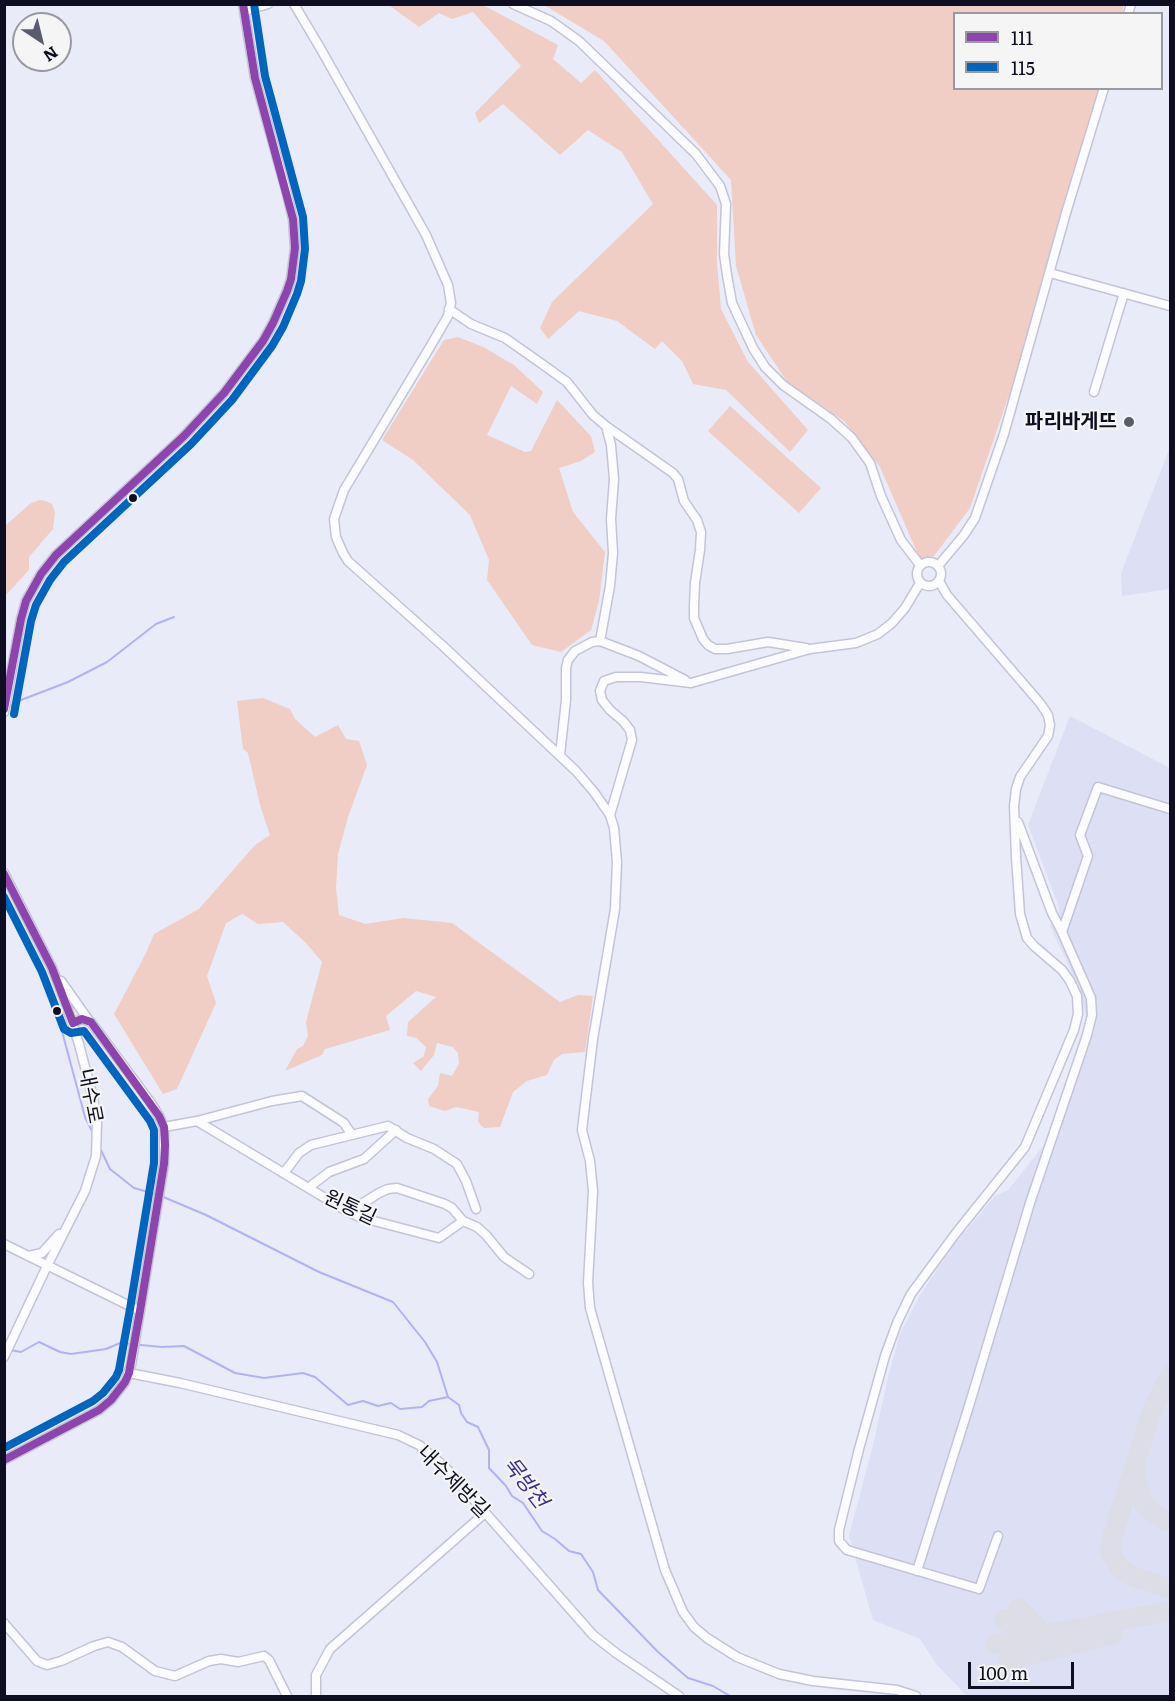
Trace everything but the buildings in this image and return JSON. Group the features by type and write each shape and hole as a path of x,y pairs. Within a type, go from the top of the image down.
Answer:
{"street":[{"path":"5,708 21,619 29,594 41,574 56,555 184,436 218,400 263,341 287,291 295,248 293,219 255,78 244,8 268,4"},
{"path":"294,4 426,235 448,285 451,303 448,316 344,490 334,519 336,537 343,553 357,570 560,755 594,792 610,815 614,828 617,862 615,909 593,1039 582,1130 590,1161 593,1191 588,1283 590,1308 665,1570 683,1612 694,1627 737,1657 779,1674 813,1681 897,1690 916,1696"},
{"path":"513,4 551,21 579,41 696,154 720,186 726,204 724,254 730,293 739,320 753,348 765,367 783,385 831,419 852,438 870,464 881,496 901,540 920,565"},
{"path":"938,566 975,518 1004,434 1103,90"},
{"path":"1050,273 1170,306"},
{"path":"1094,392 1124,293"},
{"path":"449,309 471,324 505,338 567,382 593,415 674,473 684,501 697,520 701,532 695,583 694,618 708,645 715,649 727,649 768,642 810,649"},
{"path":"600,641 610,586 613,553 611,519 614,479 611,445 606,426"},
{"path":"939,582 932,586 920,583 917,572 920,565 932,562 938,566 941,574 939,582 947,595 1048,715 1050,725 1048,736 1020,777 1016,789 1015,816 1020,914 1027,938 1062,970 1070,981 1077,996 1078,1014 1074,1030 1025,1147 956,1233 911,1294 897,1323 885,1356 838,1530 839,1541 846,1550 979,1589 998,1536"},
{"path":"610,815 632,741 630,730 602,700 600,691 604,681 616,677 641,677 691,683 810,649 856,643 878,634 892,622 905,608 920,583"},
{"path":"560,755 566,700 566,668 568,660 575,651 584,646 600,641 639,656 691,683"},
{"path":"1062,932 1088,856 1080,835 1098,787 1170,808"},
{"path":"917,1571 973,1395 1030,1203 1092,1015 1091,999 1052,913 1015,816"},
{"name":"내수로","path":"4,873 52,968 73,1023 93,1098 97,1123 95,1162 85,1191 46,1266 4,1357"},
{"path":"4,1460 99,1410 120,1390 130,1369 164,1164 164,1127 151,1103 52,968"},
{"path":"73,1023 82,1019 91,1022"},
{"path":"164,1127 302,1096 344,1123 352,1135"},
{"name":"원통길","path":"197,1121 349,1212 373,1221 439,1238 463,1221"},
{"path":"284,1173 299,1153 311,1145 388,1126 407,1138 434,1149 457,1164 476,1209"},
{"path":"310,1189 329,1172 364,1159 396,1130"},
{"path":"349,1212 379,1193 397,1188 445,1204 452,1208 463,1221 477,1227 486,1235 504,1257 529,1274"},
{"path":"27,1256 42,1253 71,1219"},
{"path":"4,1244 140,1313"},
{"name":"내수제방길","path":"130,1369 409,1439 436,1458 593,1635 679,1696"},
{"path":"316,1696 316,1675 330,1649 485,1513"},
{"path":"4,1623 37,1661 47,1665 108,1642 122,1647 155,1671 175,1676 209,1660 221,1659 238,1662 264,1656 269,1660 287,1696"}],"shaded area":[{"path":"385,5 483,5 558,45 553,59 581,83 595,70 717,205 717,264 721,309 748,362 808,430 790,452 726,390 693,384 682,361 662,341 655,349 617,321 579,311 548,339 540,328 552,302 653,204 622,152 588,130 560,155 503,104 479,123 475,113 521,66 473,12 452,19 439,13 419,27 390,6"},
{"path":"544,5 1124,5 1122,12 953,12 953,90 1100,90 1017,372 970,508 934,556 920,559 880,467 844,421 788,383 756,335 736,266 731,180 604,41"},
{"path":"458,337 483,347 514,365 543,392 537,404 511,386 487,435 525,452 531,451 557,400 591,436 595,452 581,461 559,468 573,512 605,552 599,601 591,630 561,652 532,645 487,580 489,560 470,515 413,460 382,440 444,340"},
{"path":"730,406 821,488 799,513 708,431"},
{"path":"1170,447 1170,589 1122,596 1121,573"},
{"path":"40,500 52,504 55,512 53,529 29,557 29,570 5,596 5,526 31,503"},
{"path":"263,698 290,709 295,719 315,737 338,725 346,739 359,741 367,765 348,817 338,854 336,888 339,915 365,924 403,918 452,923 560,1002 578,995 593,996 585,1052 562,1054 554,1060 547,1075 527,1081 513,1092 500,1127 484,1128 478,1122 479,1112 456,1107 445,1111 429,1106 428,1099 438,1086 440,1073 452,1076 459,1064 458,1053 453,1047 437,1043 434,1055 421,1071 413,1063 424,1056 426,1047 416,1038 407,1036 408,1022 436,997 416,991 386,1016 390,1030 325,1049 322,1055 285,1071 297,1049 303,1046 308,1036 306,1022 322,962 306,943 283,922 258,924 242,914 226,923 207,976 216,1003 177,1089 163,1094 114,1014 154,934 199,909 255,845 270,835 260,805 248,753 243,749 237,701"},
{"path":"1070,716 1170,768 1170,1696 967,1696 937,1665 920,1639 873,1620 849,1536 900,1334 920,1295 953,1246 995,1196 1008,1190 1044,1145 1085,1031 1086,1017 1080,990 1050,926 1058,918 1059,907 1028,825"}],"waterway":[{"path":"9,707 68,682 107,662 156,624 174,617"},
{"path":"4,898 52,994 85,1117 93,1133"},
{"path":"99,1146 110,1169 134,1188 155,1194"},
{"path":"161,1196 206,1215 319,1272 393,1302 425,1342 437,1362 448,1397"},
{"name":"묵방천","path":"10,1350 21,1352 39,1342 60,1352 71,1354 106,1349 120,1343 162,1347 184,1346 235,1373 264,1378 303,1373 315,1377 348,1405 363,1401 378,1406 391,1403 400,1409 422,1407 429,1401 448,1397 459,1405 467,1422 478,1427 489,1450 489,1468 512,1496 523,1503 542,1531 569,1551 581,1554 593,1572 598,1590 658,1652 688,1678 713,1686 730,1696"}],"taxiway":[{"path":"1170,1375 1151,1413 1110,1551 1119,1567 1127,1574 1170,1589"},
{"path":"1134,1469 1143,1502 1164,1521"},
{"path":"1018,1608 1044,1635 1053,1641"},
{"path":"995,1644 1170,1611"},
{"path":"1004,1619 1032,1643"},
{"path":"1008,1660 1113,1634"}],"transit line":[{"name":"111","path":"4,709 21,619 26,601 41,574 56,555 184,436 224,393 263,341 287,291 295,248 293,219 255,78 243,4"},
{"name":"115","path":"14,714 31,621 36,605 50,580 64,562 191,444 232,400 272,346 297,294 305,249 303,217 265,76 254,4"},
{"name":"111","path":"4,874 52,968 73,1023 82,1019 91,1022 159,1116 164,1127 165,1145 164,1164 140,1311 129,1373 125,1382 111,1400 99,1410 4,1460"},
{"name":"115","path":"4,897 42,972 64,1029 71,1033 84,1031 150,1121 154,1130 154,1163 130,1309 116,1377 93,1401 4,1448"}],"place":[{"name":"파리바게뜨","path":"1129,422"}]}
